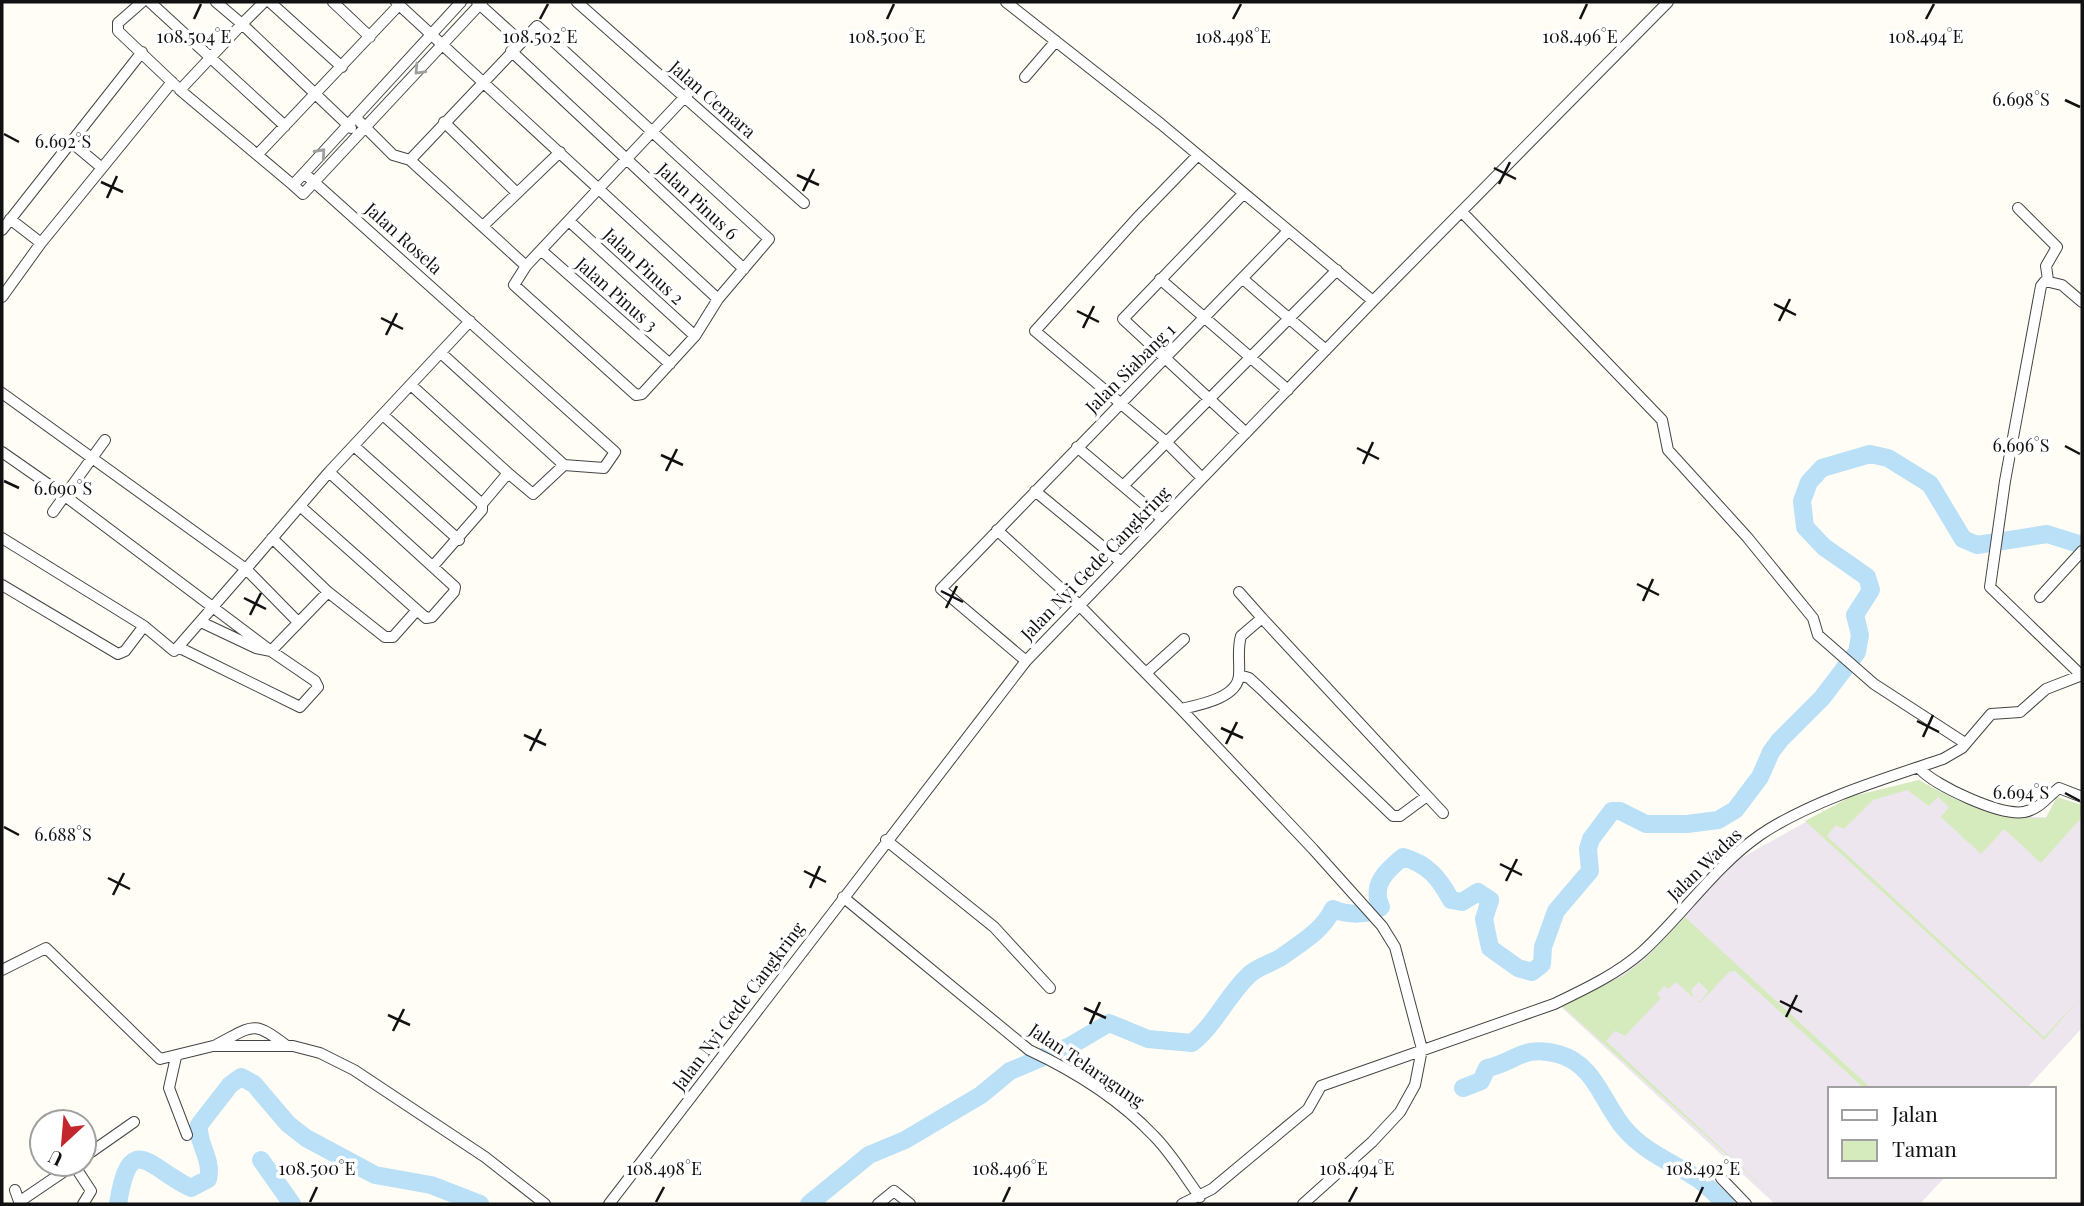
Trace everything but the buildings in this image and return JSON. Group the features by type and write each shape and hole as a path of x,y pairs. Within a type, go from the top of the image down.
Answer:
{"street":[{"path":"142,2 117,27 176,86 303,194 480,3 520,41"},
{"path":"150,2 285,126"},
{"path":"216,2 316,94 393,155 410,160 526,265"},
{"path":"2,297 41,243 102,168 176,86 211,57 264,2"},
{"path":"270,2 342,67"},
{"path":"333,2 370,37"},
{"path":"293,185 461,2"},
{"name":"Jalan Cemara","path":"577,2 804,203"},
{"path":"1006,2 1016,14 1056,41 1198,155 1373,301"},
{"name":"Jalan Nyi Gede Cangkring","path":"609,1204 1026,660 1373,301 1668,2"},
{"path":"258,154 370,37 398,3 718,299"},
{"path":"410,160 443,122 537,26 652,132 767,236 766,243 718,299 695,336 642,394 636,395 514,285 526,265 542,251 569,221 600,189 627,160 652,132 684,97 695,86"},
{"path":"1025,78 1056,41"},
{"name":"Jalan Pinus 6","path":"511,51 744,269"},
{"path":"2,230 142,52"},
{"path":"443,122 517,193"},
{"path":"71,142 102,168"},
{"path":"484,225 560,152"},
{"path":"1198,155 1035,328 1202,478"},
{"name":"Jalan Rosela","path":"304,173 615,452 604,468 564,465"},
{"path":"1243,194 1123,319 1163,360 1245,433"},
{"path":"2018,208 2057,247 2046,266 2048,280"},
{"path":"1462,212 1662,420 1668,450 1747,537 1813,618 1818,635 1852,666 1965,743"},
{"path":"10,219 41,243"},
{"name":"Jalan Pinus 2","path":"569,221 695,336"},
{"name":"Jalan Siabang 1","path":"1026,660 941,589 1288,231"},
{"name":"Jalan Pinus 3","path":"542,251 670,364"},
{"path":"1123,486 1207,398 1337,270"},
{"path":"1160,279 1204,320 1288,390"},
{"path":"1243,279 1326,350"},
{"path":"2048,280 2062,285 2082,302"},
{"path":"2048,280 2041,286 1996,542 1991,590 2081,675"},
{"path":"2,538 144,626 174,651 329,472 470,321"},
{"path":"411,384 533,494 564,465 441,352"},
{"path":"2,393 246,569 298,622"},
{"path":"383,415 482,504"},
{"path":"53,512 105,440"},
{"path":"354,446 459,540"},
{"path":"1077,447 1162,519"},
{"path":"2,452 318,684 302,706 295,706 178,647"},
{"path":"300,506 426,618 432,617 455,590 434,565 329,472"},
{"path":"434,565 459,540 481,510 482,504 508,474"},
{"path":"1035,491 1120,561"},
{"path":"997,530 1078,604 1177,705 1382,926 1395,947 1404,971 1422,1049 1415,1085 1400,1112 1372,1142 1303,1204"},
{"path":"272,538 328,592 389,638 417,610"},
{"path":"2040,597 2080,553"},
{"path":"2,585 118,654 125,650 144,626"},
{"path":"271,651 328,592"},
{"path":"1239,592 1443,813"},
{"path":"1177,705 1229,692 1239,676 1241,636 1262,618"},
{"path":"201,622 256,648 271,651"},
{"path":"1146,673 1184,639"},
{"name":"Jalan Wadas","path":"1182,1204 1200,1197 1308,1109 1321,1086 1554,1004 1587,989 1642,951 1712,877 1761,834 1806,810 1920,769 1948,756 1965,743 1991,714 2020,712 2046,690 2081,675"},
{"path":"1239,676 1249,678 1393,816 1400,816 1427,796"},
{"path":"1920,769 1933,780 1965,796 2016,812 2042,805 2059,788 2082,797"},
{"path":"886,840 998,931 1050,988"},
{"name":"Jalan Telaragung","path":"843,897 1030,1051 1058,1064 1139,1121 1162,1145 1200,1197"},
{"path":"2,970 46,948 160,1059 213,1046 251,1027 260,1027 287,1046"},
{"path":"213,1046 287,1046 320,1053 354,1070 485,1157 545,1204"},
{"path":"176,1057 169,1087 187,1135"},
{"path":"98,1147 134,1122"},
{"path":"15,1190 19,1203 54,1178"},
{"path":"83,1178 91,1191 83,1204"},
{"path":"1721,1178 1746,1204"},
{"path":"878,1204 894,1191 910,1204"}],"shaded area":[{"path":"1919,780 1955,800 1998,816 2046,817 2057,797 2082,805 2082,1028 2028,1087 1828,1087 1828,1178 1944,1178 1920,1204 1775,1204 1561,1007 1604,984 1646,956 1707,887 1736,861 1850,797"}],"green space":[{"path":"1919,780 1980,809 2010,816 2046,818 2057,797 2082,805 2082,817 2041,863 2004,829 1981,854 1941,817 1949,807 1938,797 1929,806 1907,790 1873,800 1844,829 1836,825 1827,836 2044,1037 2082,996 2044,1040 1805,821 1850,797"},
{"path":"1685,917 1870,1087 1863,1087 1735,971 1729,972 1700,1003 1697,1001 1701,1001 1708,991 1699,982 1691,990 1694,998 1676,982 1668,989 1664,986 1657,994 1661,998 1625,1036 1615,1031 1606,1041 1781,1204 1562,1006 1624,975 1644,960"}],"waterway":[{"path":"809,1204 869,1155 905,1140 981,1095 1010,1071 1070,1046 1109,1023 1148,1039 1192,1043 1250,974 1305,941 1324,923 1333,909 1357,914 1381,907 1378,899 1379,885 1391,867 1403,857 1432,873 1451,900 1462,902 1478,892 1490,900 1484,919 1490,948 1518,968 1532,972 1542,964 1543,947 1556,911 1590,871 1588,849 1591,839 1612,811 1620,811 1646,824 1687,824 1718,820 1735,810 1760,777 1771,752 1780,740 1822,698 1857,652 1860,635 1855,615 1871,590 1867,577 1824,547 1805,527 1802,501 1809,482 1822,468 1870,454 1888,458 1930,484 1963,539 1977,545 2047,534 2082,545"},
{"path":"1463,1088 1481,1081 1487,1068 1527,1053 1546,1052 1571,1059 1581,1066 1597,1085 1616,1118 1632,1137 1650,1151 1698,1179 1726,1204"},
{"path":"118,1204 128,1167 135,1160 152,1164 191,1188 208,1179 208,1165 199,1125 230,1085 241,1077 254,1084 288,1124 306,1138 375,1175 431,1185 480,1204"},
{"path":"261,1160 292,1204"}]}
